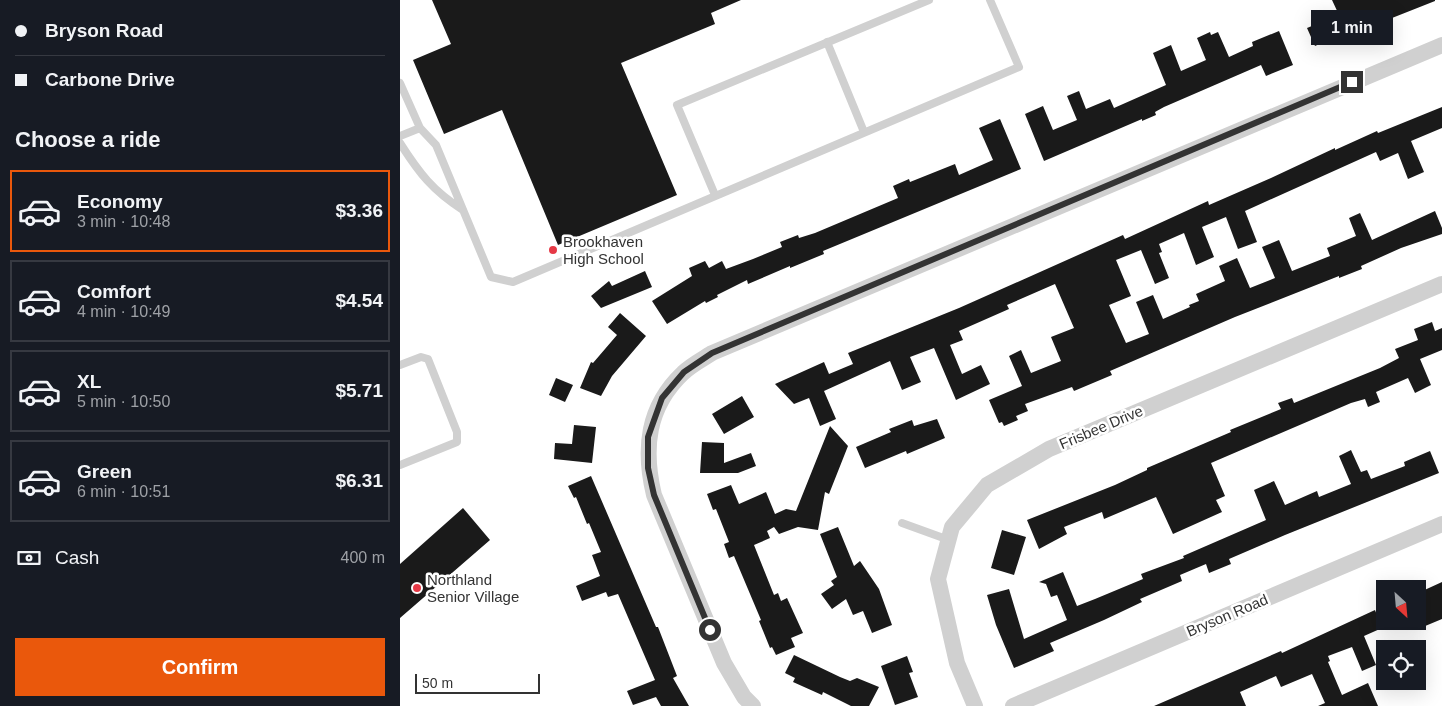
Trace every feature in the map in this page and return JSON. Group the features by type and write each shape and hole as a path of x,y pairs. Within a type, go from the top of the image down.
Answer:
{"street":[{"path":"753,706 744,696 724,663 654,495 648,468 648,437 662,398 684,372 712,353 1442,45"},
{"name":"Frisbee Drive","path":"975,706 958,663 938,579 952,526 987,484 1049,449 1442,284"},
{"name":"Bryson Road","path":"1013,706 1442,524"}],"lane":[{"path":"715,195 677,105 929,0"},
{"path":"400,83 420,128 436,145 491,277 512,282 1020,67 990,0"},
{"path":"827,42 864,132"},
{"path":"400,136 420,128"},
{"path":"400,143 423,178 442,197 463,210"},
{"path":"400,366 420,357 428,360 457,432 457,442 400,465"},
{"path":"902,523 949,540"}],"building":[{"path":"432,0 741,0 711,13 715,24 621,63 677,195 558,245 502,110 444,134 413,60 451,44"},
{"path":"1332,0 1435,1 1392,18 1390,13 1315,46 1307,28 1339,15"},
{"path":"1279,31 1293,65 1266,76 1261,65 1164,107 1155,112 1156,115 1142,121 1142,119 1044,161 1025,114 1043,106 1053,130 1077,120 1067,96 1079,91 1086,109 1110,99 1114,108 1166,85 1153,53 1171,45 1181,71 1206,60 1197,38 1210,32 1211,35 1218,32 1229,57 1253,46 1252,42"},
{"path":"1442,107 1442,128 1411,141 1424,172 1408,179 1398,153 1380,161 1376,152 1245,211 1257,242 1238,249 1226,217 1202,227 1214,257 1196,265 1184,233 1159,244 1162,252 1159,253 1169,278 1155,284 1141,250 1116,260 1131,296 1109,305 1126,343 1149,334 1136,302 1153,295 1163,319 1199,301 1196,294 1225,281 1219,266 1237,258 1250,288 1275,278 1262,247 1279,240 1292,271 1330,256 1327,248 1356,236 1349,218 1360,213 1372,240 1435,211 1442,228 1442,234 1401,248 1361,266 1362,269 1339,278 1339,276 1235,317 1110,371 1112,375 1074,391 1072,387 1025,404 1028,411 1016,416 1018,420 1004,426 1002,422 999,423 989,400 1022,386 1009,356 1021,350 1031,373 1061,361 1051,337 1074,328 1055,284 1007,305 1009,309 959,331 963,340 950,345 962,374 981,365 990,384 956,400 934,348 910,357 921,382 902,390 890,361 824,391 836,419 820,426 809,398 794,404 775,384 824,362 829,374 853,364 848,353 959,308 1123,235 1125,239 1208,201 1209,205 1335,148 1335,150 1377,131 1378,133"},
{"path":"1000,119 1021,169 823,251 824,254 790,268 790,266 748,284 747,280 717,295 718,297 706,303 705,301 667,324 652,301 692,276 689,268 705,261 709,268 722,261 726,269 782,247 780,242 798,235 799,238 815,233 898,198 893,186 909,179 910,182 955,164 959,175 993,160 979,128"},
{"path":"645,271 652,287 601,308 591,296 609,281 612,286"},
{"path":"620,313 646,336 612,376 601,396 580,388 591,362 593,363 617,335 608,327"},
{"path":"1432,322 1435,331 1442,328 1442,350 1420,359 1431,385 1415,393 1408,378 1376,392 1380,402 1368,407 1365,399 1351,403 1211,463 1225,496 1216,500 1222,512 1173,534 1156,497 1104,519 1102,512 1064,527 1067,534 1039,549 1027,520 1115,485 1147,470 1147,468 1231,432 1230,430 1281,409 1278,403 1292,398 1294,403 1380,368 1399,358 1395,349 1418,340 1414,329"},
{"path":"556,378 573,385 565,402 549,395"},
{"path":"742,396 754,417 724,434 712,414"},
{"path":"937,419 945,438 907,454 906,451 865,468 856,447 891,432 889,429 912,420 914,426"},
{"path":"574,425 596,427 592,463 554,459 555,443 572,444"},
{"path":"830,426 848,446 829,494 825,492 818,530 798,527 779,534 774,527 767,531 770,538 754,545 774,595 778,593 781,601 787,598 803,633 791,638 795,647 776,655 772,647 770,648 759,621 761,620 734,556 729,558 724,544 729,542 716,509 713,510 707,494 731,485 739,504 766,492 775,514 786,509 796,511"},
{"path":"702,442 724,443 724,463 751,453 756,466 738,473 700,473"},
{"path":"1351,450 1361,472 1367,470 1371,479 1405,466 1404,462 1430,451 1439,473 1229,559 1231,564 1209,573 1206,564 1180,575 1182,581 1140,599 1142,602 1104,620 1050,643 1054,651 1014,668 996,625 987,595 1009,589 1024,639 1067,620 1057,595 1051,597 1046,584 1039,582 1063,572 1077,606 1143,579 1141,574 1184,558 1183,556 1266,520 1254,490 1274,481 1285,505 1317,491 1319,497 1351,484 1339,456"},
{"path":"591,476 656,627 658,627 677,676 673,678 689,706 661,706 656,697 633,705 627,691 655,680 618,594 608,597 606,592 582,601 576,586 600,576 592,555 601,552 576,497 574,498 568,486"},
{"name":"Northland Senior Village","path":"463,508 490,540 400,618 400,564"},
{"path":"838,527 854,566 860,561 879,589 892,625 872,633 863,611 853,615 846,599 832,609 821,594 834,585 831,581 837,577 820,534"},
{"path":"1002,530 1026,537 1014,575 991,568"},
{"path":"1442,582 1442,619 1426,626 1426,589"},
{"path":"1375,610 1378,630 1364,636 1376,665 1362,671 1352,647 1328,656 1330,661 1328,662 1342,695 1368,683 1378,706 1318,706 1325,703 1312,674 1281,687 1276,676 1240,692 1246,706 1154,706 1281,651 1282,653"},
{"path":"794,655 850,681 857,678 879,687 869,706 851,706 823,692 822,695 793,682 795,678 785,673"},
{"path":"907,656 913,672 909,673 918,697 895,705 881,666"}],"place":[{"name":"Brookhaven High School","path":"553,250"},
{"name":"Northland Senior Village","path":"417,588"}],"route":[{"path":"710,630 654,495 648,468 648,437 662,398 684,372 712,353 1352,82"}]}
